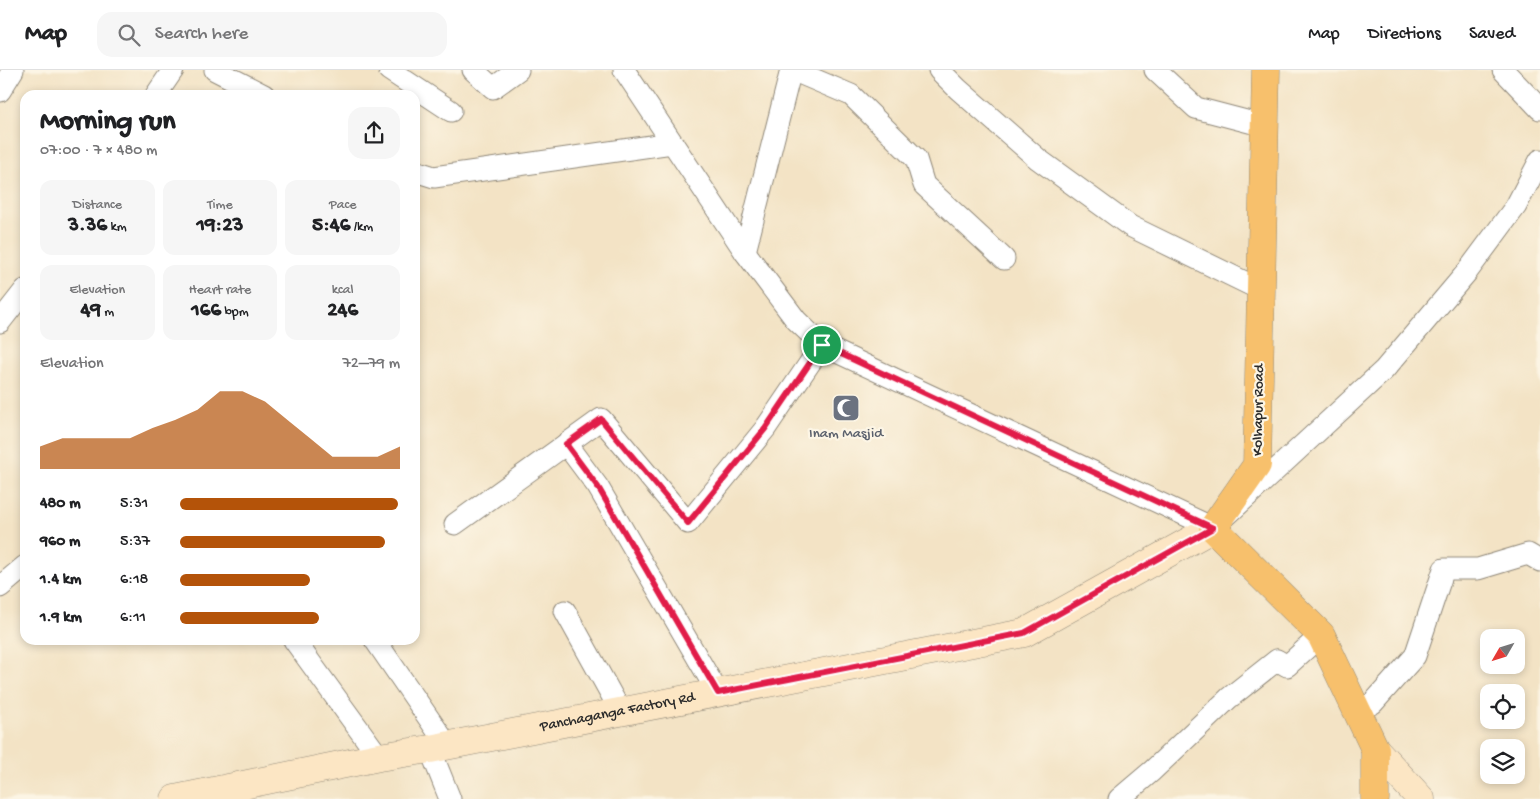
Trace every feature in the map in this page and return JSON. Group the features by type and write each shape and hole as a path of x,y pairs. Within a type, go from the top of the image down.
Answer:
{"main road":[{"name":"Kolhapur Road","path":"1213,528 1257,465 1266,70"},
{"path":"1213,528 1321,635 1375,749 1421,799"},
{"name":"Panchaganga Factory Rd","path":"176,799 212,795 379,757 439,747 1024,633 1213,528"},
{"path":"1375,749 1375,799"}],"street":[{"path":"0,91 13,70"},
{"path":"159,90 172,70"},
{"path":"215,70 254,90"},
{"path":"389,70 419,90"},
{"path":"473,70 494,88 518,70"},
{"path":"624,70 745,252 796,320 822,345 1213,528 1384,370 1478,257 1516,206 1540,160"},
{"path":"745,252 792,70 851,95 916,159 924,185 1004,259"},
{"path":"939,70 1038,159 1130,226 1261,290"},
{"path":"1155,70 1196,108 1264,126"},
{"path":"1503,70 1540,109"},
{"path":"420,90 451,111"},
{"path":"420,173 434,177 672,143"},
{"path":"0,322 20,296"},
{"path":"455,524 601,419 688,523 765,429 822,345"},
{"path":"566,444 598,487 718,693"},
{"path":"1357,711 1373,703 1415,656 1444,569 1478,569 1528,554 1537,556"},
{"path":"0,588 20,570"},
{"path":"565,611 621,712"},
{"path":"1119,799 1152,771 1229,698 1277,660 1287,666 1321,635"},
{"path":"298,645 379,757"},
{"path":"378,645 439,747 450,799"}],"place":[{"name":"Inam Masjid","path":"846,408"}],"route":[{"path":"822,345 1083,467 1213,528 1024,633 718,693 598,487 566,444 601,419 688,523 765,429 822,345"}]}
